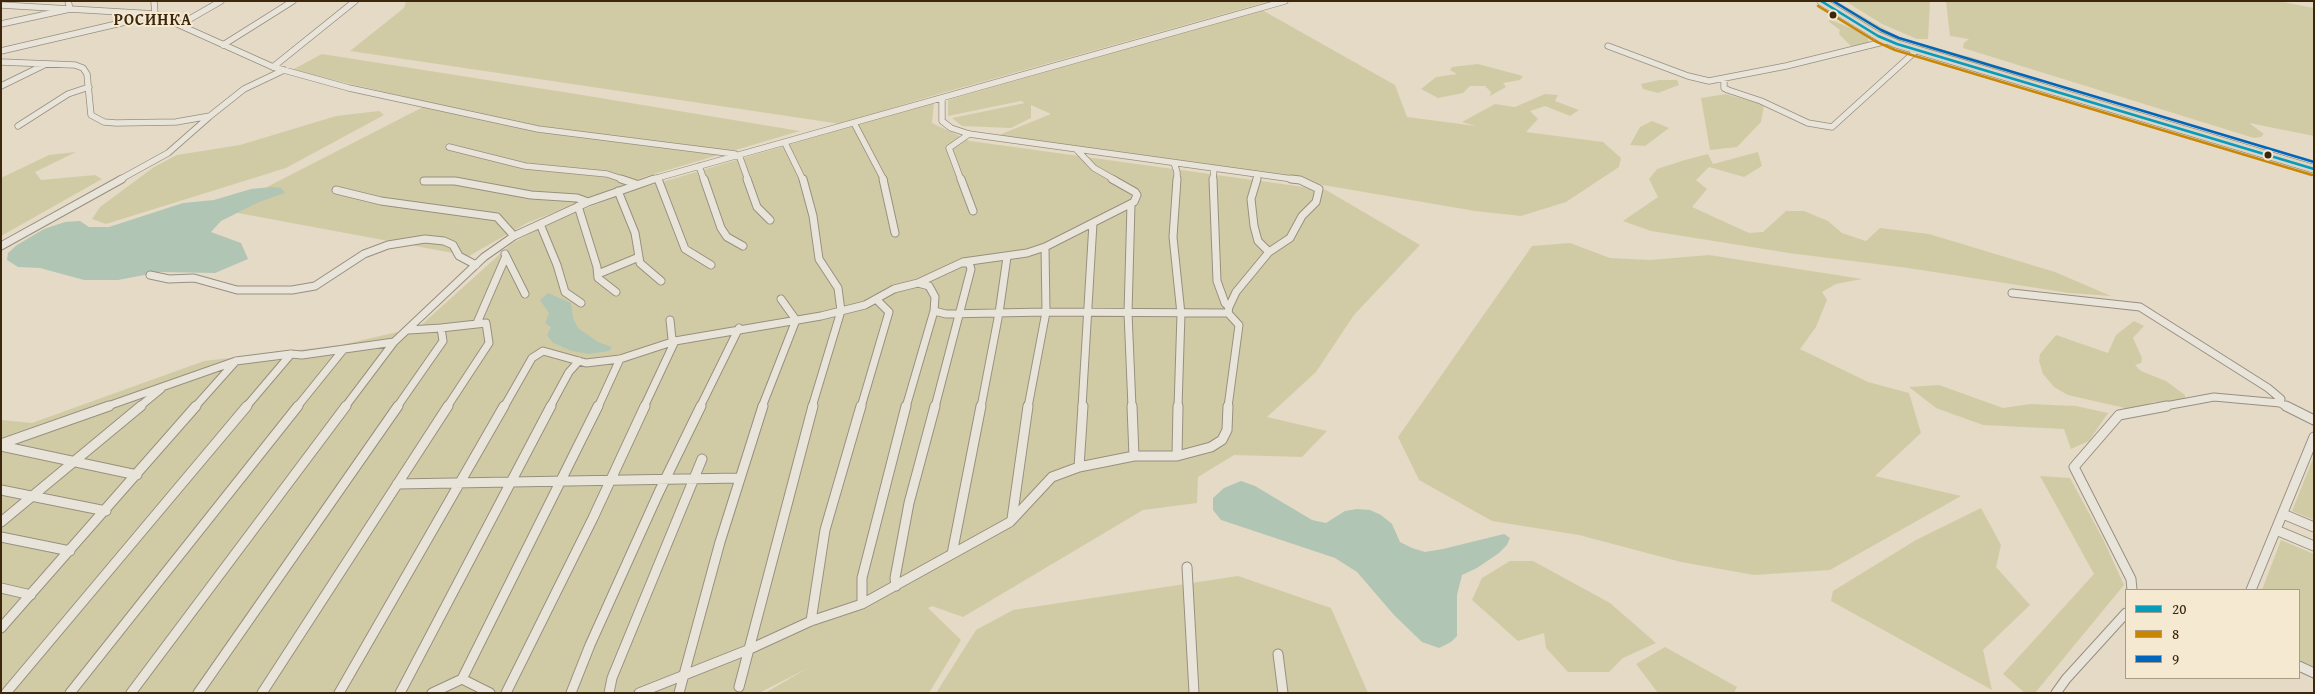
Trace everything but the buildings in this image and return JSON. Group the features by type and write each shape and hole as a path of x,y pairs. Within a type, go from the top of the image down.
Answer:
{"main road":[{"path":"1821,1 1887,41 2314,169"}],"street":[{"path":"68,1 70,9"},
{"path":"154,1 155,14"},
{"path":"181,24 221,1"},
{"path":"223,46 293,1"},
{"path":"273,67 355,1"},
{"path":"131,693 394,342 409,330 476,265 514,236 578,206 636,184 1285,1"},
{"path":"1,5 155,14 181,24 223,46 273,67 349,88 538,130 739,155"},
{"path":"1,24 70,9"},
{"path":"1,51 155,14"},
{"path":"1608,46 1688,76 1709,81 1887,41"},
{"path":"1724,79 1724,88 1728,90 1761,101 1808,123 1832,127 1917,50"},
{"path":"1,62 75,65 83,68 87,74 91,115 104,122 167,122 210,116"},
{"path":"1,86 46,64"},
{"path":"1,246 168,153 244,89 284,70"},
{"path":"18,126 68,94 89,87"},
{"path":"942,98 942,121 951,128 969,134 1300,180 1319,189 1316,202 1302,216 1290,238 1269,252 1236,292 1229,310"},
{"path":"854,123 884,181 895,233"},
{"path":"969,134 949,148 974,211"},
{"path":"739,687 819,382 841,311 838,288 819,259 813,216 802,176 785,143"},
{"path":"448,147 525,166 607,174 636,184"},
{"path":"339,693 532,358 543,351 586,363 620,359 675,341 739,328 796,320 865,305 894,289 918,283 952,269 961,263 1001,256 1027,254 1131,204 1137,199 1135,192 1094,168 1077,150"},
{"path":"739,155 757,206 770,220"},
{"path":"1174,163 1177,172 1173,237 1181,314 1177,456"},
{"path":"699,166 721,228 727,237 743,246"},
{"path":"639,693 750,649 811,621 862,604 1010,522 1052,477 1079,467 1134,456 1177,456 1218,444 1227,430 1228,393 1239,325 1225,303 1217,281 1212,191 1214,168"},
{"path":"1258,174 1251,199 1254,226 1258,241 1269,252"},
{"path":"658,178 685,249 711,265"},
{"path":"424,180 456,181 530,195 576,198 588,202"},
{"path":"336,190 381,201 497,216 514,236"},
{"path":"618,191 634,233 640,263 661,281"},
{"path":"1131,204 1128,313 1134,456"},
{"path":"578,206 598,278 616,292"},
{"path":"1079,467 1093,223"},
{"path":"540,224 557,265 565,292 581,303"},
{"path":"150,276 169,279 194,278 237,290 292,290 315,286 364,254 388,245 425,239 444,241 453,246 459,256 476,265"},
{"path":"499,247 506,256 525,294"},
{"path":"1010,522 1013,519 1027,410 1046,312 1045,247"},
{"path":"477,323 506,256"},
{"path":"598,274 639,256"},
{"path":"952,554 999,313 1007,257"},
{"path":"896,586 895,578 909,503 971,269 969,263 961,263"},
{"path":"862,604 862,578 909,395 934,311 935,296 929,286 918,283"},
{"path":"2012,292 2140,307 2268,388 2281,399 2280,403"},
{"path":"781,299 796,320"},
{"path":"811,621 826,530 889,312 876,299"},
{"path":"934,311 940,314 960,315 1046,312 1181,314 1229,310"},
{"path":"670,320 672,339 675,341"},
{"path":"679,693 740,478 767,392 796,320"},
{"path":"262,693 490,343 486,323 409,330"},
{"path":"198,693 443,341 441,328"},
{"path":"572,693 590,645 666,477 739,328"},
{"path":"506,693 611,478 675,341"},
{"path":"1,445 166,384 236,361 291,354 302,355 394,342"},
{"path":"70,693 343,350"},
{"path":"6,693 291,354"},
{"path":"432,693 462,679 563,480 620,359"},
{"path":"400,693 569,372 579,360"},
{"path":"1,628 138,475 236,361"},
{"path":"1,522 166,384"},
{"path":"2132,589 2131,579 2074,467 2120,414 2214,397 2280,403 2314,420"},
{"path":"2251,589 2314,437"},
{"path":"1,445 138,475"},
{"path":"609,693 612,678 702,460"},
{"path":"397,484 666,477 694,479 740,478"},
{"path":"1,490 106,511"},
{"path":"2283,514 2314,527"},
{"path":"2276,530 2314,546"},
{"path":"1,538 70,551"},
{"path":"1186,567 1194,693"},
{"path":"1,588 31,595"},
{"path":"2056,693 2066,679 2125,614"},
{"path":"1278,654 1283,693"},
{"path":"2300,666 2314,673"},
{"path":"462,679 490,693"}],"shaded area":[{"path":"406,1 1270,1 928,97 841,124 350,51 404,8"},
{"path":"1845,1 1930,1 1928,39 1917,39 1882,24"},
{"path":"1946,1 2278,1 2314,8 2314,136 2249,123 2264,134 2261,137 2254,138 1963,48 1964,43 1969,39 1950,36"},
{"path":"1838,2 1904,40 1904,43 1894,40 1847,14"},
{"path":"1262,10 1395,85 1407,117 1476,126 1462,122 1495,104 1515,107 1545,94 1558,95 1555,101 1579,110 1570,116 1545,106 1530,111 1538,119 1526,132 1603,142 1621,158 1619,167 1566,202 1521,216 1475,211 1329,186 994,137 1051,114 1031,105 1031,118 1011,128 962,126 952,118 1025,103 1021,101 948,116 948,100"},
{"path":"1831,20 1861,32 1867,37 1871,46 1860,48 1851,46 1839,34 1840,30 1828,21"},
{"path":"1925,45 1974,58 2044,81 2036,83 1913,47"},
{"path":"322,54 800,131 644,177 527,223 469,256 222,210 431,103 292,70"},
{"path":"1478,64 1523,76 1520,80 1503,83 1506,87 1490,96 1491,92 1485,86 1470,86 1463,93 1438,98 1421,89 1436,77 1457,74 1450,70 1452,67"},
{"path":"1659,80 1677,80 1679,85 1658,93 1643,89 1641,84"},
{"path":"1726,94 1764,105 1761,122 1737,147 1710,150 1701,98"},
{"path":"934,102 932,123 970,141 1326,190 1420,245 1354,315 1316,372 1267,417 1327,431 1302,457 1234,455 1198,477 1197,503 1143,510 963,617 932,606 928,608 961,640 929,693 765,693 808,668 759,693 1,693 1,420 32,423 204,361 341,345 419,327 511,244 551,222 628,192"},
{"path":"379,111 384,115 286,168 106,224 92,219 100,207 154,167 177,155 240,145 336,116"},
{"path":"1652,121 1669,128 1645,146 1630,145 1640,127"},
{"path":"76,152 35,172 41,180 95,175 102,179 1,236 1,178 49,155"},
{"path":"1758,152 1762,166 1744,177 1709,167 1696,180 1707,189 1692,207 1749,233 1763,232 1786,211 1804,211 1828,221 1842,233 1866,241 1880,228 1929,234 2055,272 2111,296 2069,293 1908,268 1789,253 1651,231 1623,221 1658,197 1649,179 1657,169 1708,154 1713,164"},
{"path":"281,188 285,193 259,202 221,221 211,232 241,243 248,259 215,273 160,272 118,280 84,280 40,268 18,267 7,260 8,253 17,245 44,229 65,222 80,221 89,227 109,227 183,203 214,200 251,189"},
{"path":"1570,243 1610,258 1650,260 1709,255 1862,279 1836,284 1822,292 1827,300 1816,327 1800,349 1868,382 1909,393 1921,433 1875,476 1961,496 1830,570 1754,575 1681,562 1579,535 1492,521 1419,480 1398,437 1532,246"},
{"path":"548,293 571,303 573,318 578,328 598,342 612,347 609,351 589,354 572,351 553,343 547,335 551,327 545,323 549,313 540,300"},
{"path":"2134,321 2144,326 2133,338 2142,358 2141,363 2135,365 2141,371 2166,381 2185,395 2185,401 2154,402 2137,408 2125,408 2068,395 2054,387 2043,374 2039,361 2040,354 2056,335 2108,353 2116,335"},
{"path":"1939,385 2003,408 2030,404 2076,406 2108,413 2089,441 2071,449 2064,429 1983,425 1936,408 1909,387"},
{"path":"2314,456 2314,520 2292,511"},
{"path":"2040,476 2070,478 2103,539 2124,585 2035,693 2025,693 2003,674 2094,574"},
{"path":"1241,481 1255,486 1312,520 1326,523 1345,511 1357,509 1370,510 1381,515 1392,524 1400,542 1425,552 1504,534 1510,538 1507,545 1499,553 1477,568 1462,575 1457,595 1457,636 1451,642 1439,648 1422,642 1394,615 1357,572 1335,558 1221,520 1213,510 1213,498 1224,488"},
{"path":"1981,508 2001,545 1996,567 2030,605 1983,650 1992,690 1831,601 1833,591 1916,540"},
{"path":"2281,540 2314,554 2314,670 2300,663 2300,589 2262,589"},
{"path":"1510,561 1533,561 1610,603 1656,643 1623,658 1609,672 1568,672 1546,648 1544,633 1518,641 1472,600 1482,578"},
{"path":"1238,576 1331,608 1368,693 936,693 976,630 1013,610"},
{"path":"1665,647 1737,687 1734,693 1658,693 1636,664"}],"transit line":[{"name":"20","path":"1821,1 1878,36 1897,44 2314,169"},
{"name":"9","path":"1833,1 1881,30 1899,38 2314,162"},
{"name":"8","path":"1818,6 1875,41 1895,50 2312,175"}],"district":[{"name":"РОСИНКА","path":"153,21"}]}
